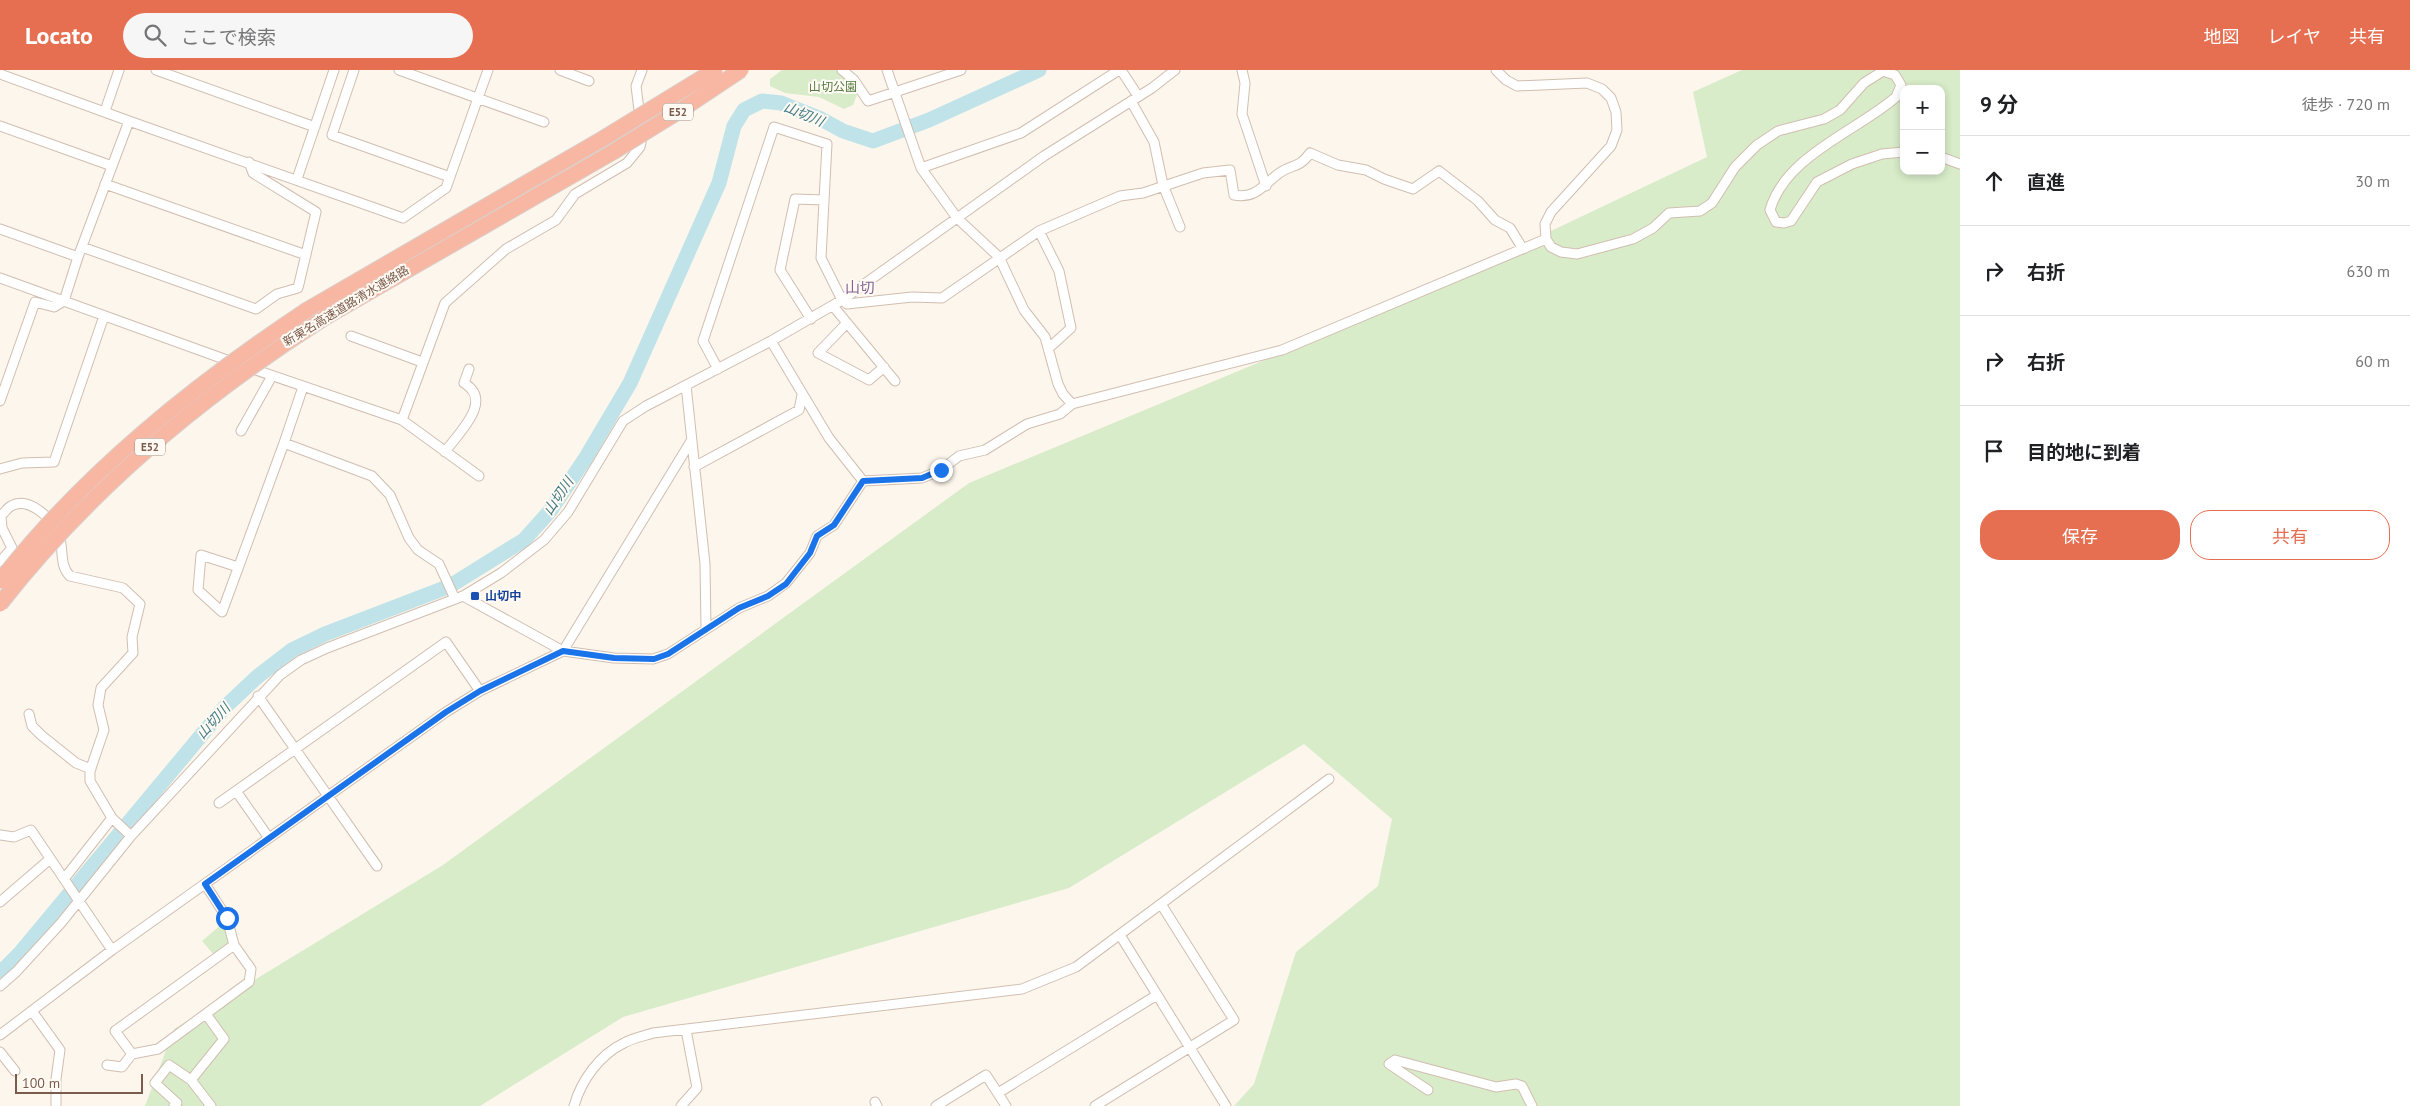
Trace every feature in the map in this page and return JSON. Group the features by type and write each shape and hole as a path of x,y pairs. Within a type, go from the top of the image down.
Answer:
{"highway":[{"name":"新東名高速道路清水連絡路","path":"0,581 56,518 110,463 161,418 252,347 307,310 604,138 715,70"},
{"name":"新東名高速道路清水連絡路","path":"0,604 67,527 120,474 202,402 280,346 324,318 613,152 741,70"}],"street":[{"path":"104,111 119,70"},
{"path":"156,70 315,128"},
{"path":"297,179 334,70"},
{"path":"354,70 332,135 450,177"},
{"path":"399,70 544,122"},
{"path":"0,74 104,111 129,122 249,162 403,218 446,188 488,70"},
{"path":"560,70 589,81"},
{"path":"402,420 445,303 506,249 556,220 575,194 627,163 640,147 644,136 637,107 636,86 642,70"},
{"path":"842,70 854,80 868,101 961,70"},
{"path":"886,70 921,168 957,218 999,257 1024,310 1045,337 1058,384 1063,394 1072,404"},
{"path":"921,168 1020,133 1120,70 1154,142 1163,185 1180,227"},
{"path":"0,986 16,972 61,923 77,897 129,835 196,768 258,696 280,675 301,660 326,648 457,595 501,573 544,540 568,512 623,421 636,412 833,306 1044,156 1135,99 1175,70"},
{"path":"1242,70 1245,83 1242,114 1266,186"},
{"path":"1496,70 1506,80 1517,86 1586,83 1602,89 1611,98 1616,112 1617,130 1611,146 1551,212 1545,224 1546,239 1554,249 1577,254 1633,239 1653,228 1669,213 1700,211 1712,203 1735,167 1757,145 1778,131 1824,119 1840,110 1864,83 1883,71 1895,75 1901,85 1896,97 1803,162 1774,197 1770,210 1776,222 1784,224 1790,221 1817,182 1852,164 1882,154 1900,152"},
{"path":"0,401 35,302 54,307 64,301 78,257 129,122"},
{"path":"0,126 112,166"},
{"path":"718,369 703,341 774,127 827,144 821,258 842,300 848,304 912,297 942,298 1039,231 1120,196 1143,193 1203,173 1230,170 1234,195 1242,197 1253,194 1266,186 1286,169 1302,164 1310,153 1338,165 1366,170 1384,179 1413,188 1439,171 1478,201 1495,220 1510,228 1523,249"},
{"path":"1945,158 1960,164"},
{"path":"82,247 256,309 277,294 298,288 316,212 253,173 249,162"},
{"path":"105,184 306,255"},
{"path":"811,319 780,270 796,199 824,200"},
{"path":"0,229 78,257"},
{"path":"1039,231 1059,271 1072,328 1049,348"},
{"path":"863,481 922,478 941,470 960,456 985,450 1027,424 1060,414 1072,404 1282,350 1546,239"},
{"path":"0,278 303,387 402,420 479,476"},
{"path":"833,306 895,382"},
{"path":"0,469 22,463 54,462 104,316"},
{"path":"847,323 818,353 869,380 884,367"},
{"path":"352,336 422,362"},
{"path":"771,341 829,438 863,481"},
{"path":"445,452 476,409 478,398 474,389 464,383 468,369"},
{"path":"241,431 272,376"},
{"path":"686,385 705,564 706,628"},
{"path":"238,567 201,555 198,590 222,612 303,387"},
{"path":"694,467 799,410 802,395"},
{"path":"0,1035 112,950 446,712 480,691 563,651 691,442"},
{"path":"284,443 372,476 390,495 409,538 418,550 440,564 457,595 563,651 614,658 654,659 668,654 739,608 768,596 786,584 810,553 817,536 834,525 863,481"},
{"path":"0,562 12,548 2,528 0,516 12,506 23,504 32,506 43,514 58,532 63,548 62,564 70,576 123,588 140,604 132,637 133,653 100,688 98,705 104,730 91,769 90,782 113,819 129,835"},
{"path":"220,802 446,642 480,691"},
{"path":"258,696 378,866"},
{"path":"29,714 32,726 41,735 76,763 91,769"},
{"path":"574,1106 587,1076 603,1058 623,1043 653,1033 1022,989 1076,967 1330,779"},
{"path":"236,791 269,838"},
{"path":"65,880 113,819"},
{"path":"0,835 14,837 31,830 112,950"},
{"path":"0,902 50,859"},
{"path":"107,1064 122,1067 132,1054 158,1049 249,982 252,969 234,945 227,918 205,884"},
{"path":"1094,1106 1234,1020 1161,904"},
{"path":"1120,935 1226,1106"},
{"path":"132,1054 115,1031 234,945"},
{"path":"998,1094 1157,995"},
{"path":"32,1011 60,1050 56,1079 56,1106"},
{"path":"191,1080 224,1038 206,1014"},
{"path":"682,1106 697,1088 686,1030"},
{"path":"0,1052 15,1071"},
{"path":"1428,1090 1389,1064 1395,1060 1496,1087 1516,1084 1522,1086 1532,1106"},
{"path":"174,1106 177,1103 155,1083 169,1065 191,1080 211,1106"},
{"path":"936,1106 986,1075 1006,1106"}],"green space":[{"name":"山切公園","path":"782,70 836,70 848,79 858,92 853,105 844,109 819,97 785,93 770,86 770,79"},
{"path":"1742,70 1960,70 1960,1106 1234,1106 1254,1084 1296,952 1378,886 1392,819 1304,744 1069,888 623,1017 480,1106 145,1106 174,1029 443,865 969,483 1380,312 1707,157 1693,92"},
{"path":"223,923 229,940 214,955 202,941"}],"waterway":[{"name":"山切川","path":"0,973 20,953 224,708 257,677 292,650 325,634 450,586 524,540 550,511 585,459 630,383 719,183 734,126 744,110 762,101 781,103 821,119 843,131 873,141 929,120 1039,70"}],"place":[{"name":"山切中","path":"475,596"}],"district":[{"name":"山切","path":"860,288"}],"route":[{"path":"227,918 205,884 446,712 480,691 563,651 614,658 654,659 668,654 739,608 768,596 786,584 810,553 817,536 834,525 863,481 922,478 941,470"}]}
